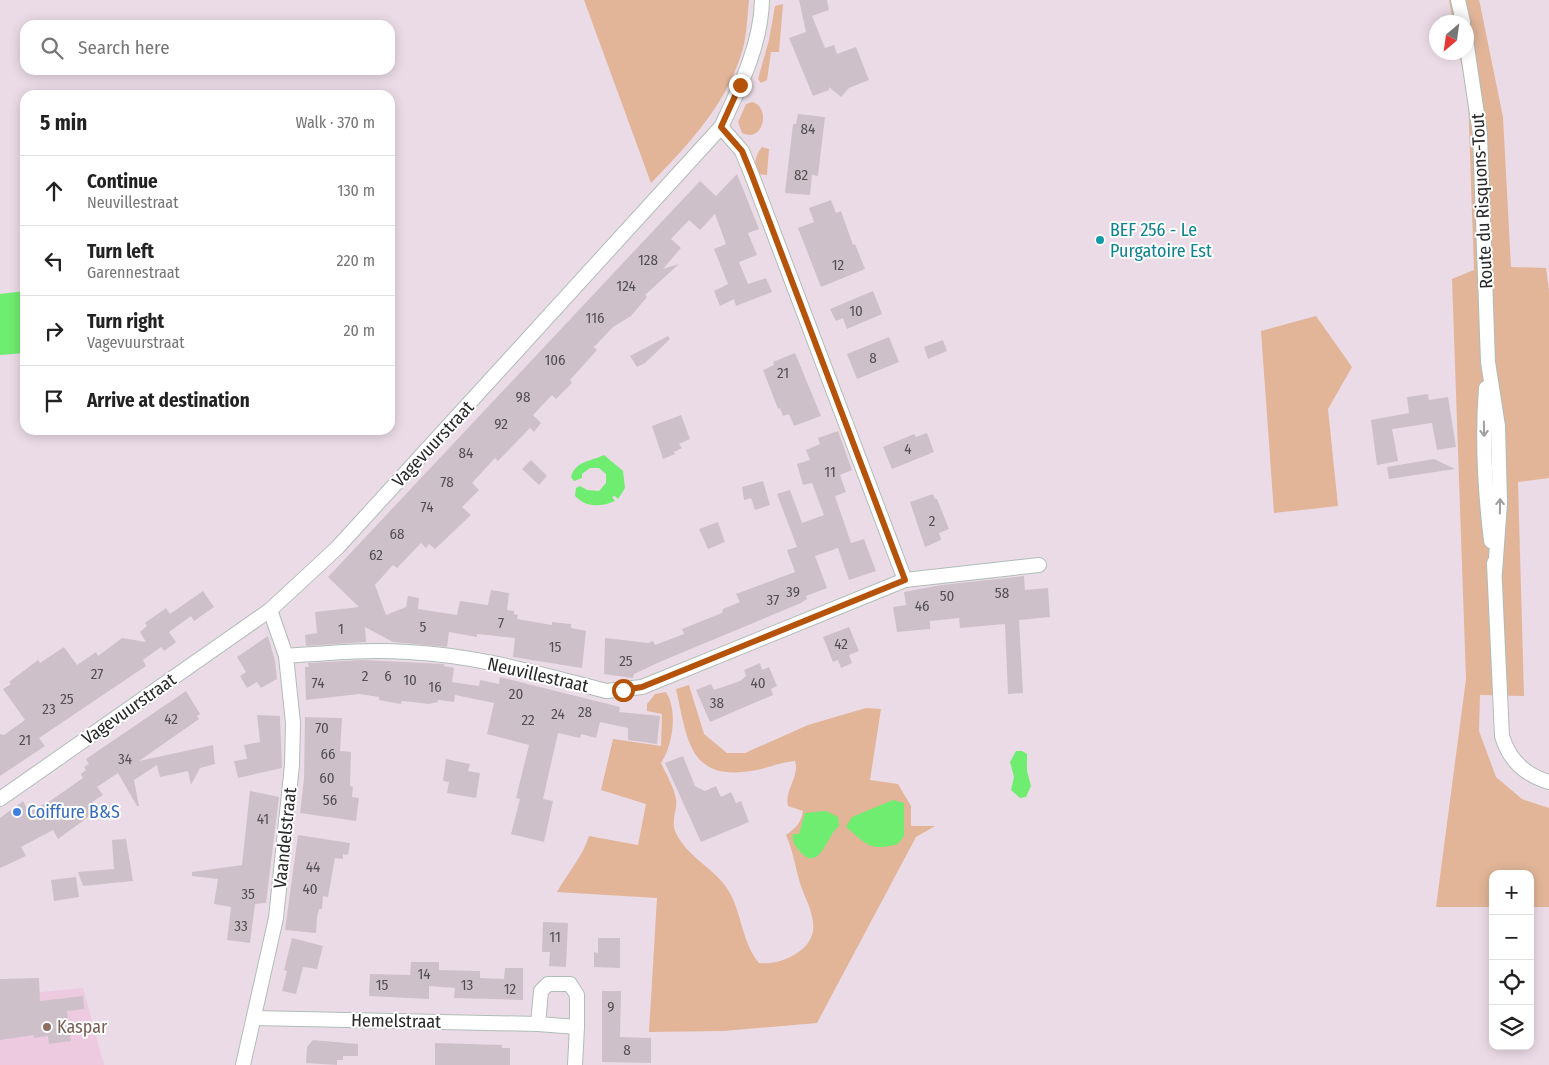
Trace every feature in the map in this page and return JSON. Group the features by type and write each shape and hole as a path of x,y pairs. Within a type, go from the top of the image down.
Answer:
{"street":[{"name":"Vagevuurstraat","path":"0,799 270,610 344,541 721,127 754,49 762,0"},
{"path":"1458,0 1461,15"},
{"name":"Route du Risquons-Tout","path":"1469,60 1482,154 1488,362 1484,414 1485,455 1487,507 1495,572 1502,736 1511,758 1518,765 1533,776 1549,782"},
{"path":"721,127 742,151 751,173 905,580"},
{"name":"Neuvillestraat","path":"286,656 348,652 408,652 464,658 606,691 623,690 642,687 905,580 1039,565"},
{"name":"Vaandelstraat","path":"243,1065 276,918 291,774 293,723 286,656 270,610"},
{"path":"538,1024 541,991 548,984 570,984 577,995 575,1065"},
{"name":"Hemelstraat","path":"254,1018 538,1024 577,1027"}],"shaded area":[{"path":"584,0 749,0 742,51 733,76 724,93 714,110 691,140 651,183"},
{"path":"1449,0 1479,0 1503,117 1511,267 1546,268 1549,291 1549,478 1518,482 1524,696 1480,695 1479,731 1496,777 1522,799 1549,808 1549,907 1534,907 1534,870 1489,870 1489,907 1436,907 1466,679 1452,279 1474,270 1468,97 1460,60 1474,60 1474,15 1452,15"},
{"path":"783,4 779,52 771,52 767,80 761,83 758,79 769,40 775,6"},
{"path":"752,102 762,110 763,116 760,129 750,135 742,133 738,122 746,104"},
{"path":"762,147 769,149 767,175 757,174 756,170 755,163"},
{"path":"20,292 20,353 0,355 0,294"},
{"path":"1316,316 1352,367 1328,409 1338,506 1274,513 1261,331"},
{"path":"604,455 623,471 625,488 618,499 615,496 612,497 615,501 599,505 584,503 575,496 576,488 580,486 587,490 599,491 606,483 606,474 599,468 590,468 582,474 582,478 574,481 571,477 573,472 584,462"},
{"path":"689,685 704,734 727,753 745,753 808,725 866,708 881,709 870,780 898,784 911,806 911,826 935,826 916,837 817,1023 723,1031 649,1032 657,898 557,892 579,858 589,836 638,845 646,804 601,790 613,739 661,746 662,714 647,711 647,704 655,694 666,692 670,700 673,718 669,747 661,763 675,794 674,829 681,842 726,886 735,903 749,947 759,963 777,962 786,959 803,948 809,941 813,933 810,908 800,883 786,835 797,825 803,811 788,806 787,800 795,773 795,761 757,770 734,772 717,770 705,764 696,754 689,741 676,689"},
{"path":"1016,751 1022,751 1027,754 1027,771 1031,786 1026,797 1020,798 1011,790 1014,777 1010,762"},
{"path":"893,800 904,803 904,836 898,844 874,847 864,842 846,827 852,817"},
{"path":"826,811 838,817 839,826 817,856 812,858 805,856 794,844 793,834 799,834 805,813"},
{"name":"Kaspar","path":"83,988 104,1065 0,1065 0,996"}],"building":[{"path":"799,0 827,0 829,10 812,16 825,48 834,45 837,54 856,47 869,80 849,88 841,97 829,87 829,90 813,96 789,38 806,32"},
{"path":"798,114 825,117 818,176 812,175 810,195 785,193 793,124 796,124"},
{"path":"737,174 759,229 748,233 757,255 739,262 748,284 766,278 772,292 736,306 734,299 720,306 714,291 728,284 714,249 726,244 715,214 700,230 689,220 671,239 681,248 663,269 679,264 645,295 647,297 631,316 613,327 594,347 597,350 570,380 572,383 556,399 552,395 533,415 541,423 534,432 530,428 498,461 495,458 472,483 479,490 462,507 471,515 435,549 429,544 426,548 421,543 397,568 393,565 375,585 386,615 406,607 408,596 419,598 418,609 457,615 460,601 488,605 491,590 509,593 507,610 514,611 514,614 518,615 517,619 552,625 552,622 571,624 571,628 586,631 582,668 513,657 515,638 477,634 477,637 449,632 447,647 393,642 365,627 366,642 306,646 305,635 317,633 315,612 359,607 328,577 700,181 716,196"},
{"path":"831,200 836,213 841,211 853,245 855,244 865,269 821,287 798,228 814,222 809,208"},
{"name":"BEF 256 - Le Purgatoire Est","path":"1098,234 1102,234 1106,240 1102,246 1098,246 1094,242 1094,238"},
{"path":"873,291 882,314 847,329 843,318 836,321 830,309"},
{"path":"668,336 670,339 645,363 637,367 630,356"},
{"path":"889,337 899,362 857,379 847,354"},
{"path":"943,340 947,351 928,359 924,347"},
{"path":"795,353 821,416 794,426 789,414 783,416 780,408 778,409 763,370 774,365 773,362"},
{"path":"1428,394 1429,400 1448,397 1456,447 1437,450 1432,423 1392,429 1398,461 1377,465 1371,420 1409,413 1407,397"},
{"path":"681,415 690,439 679,444 682,448 674,452 675,454 663,459 652,426"},
{"path":"838,431 852,470 840,475 846,492 835,496 851,543 864,539 876,571 849,580 838,548 815,556 827,588 806,596 807,599 801,603 662,661 634,674 633,678 604,674 605,638 648,643 653,641 655,645 684,634 682,629 722,613 723,609 740,602 736,594 795,572 787,550 797,547 777,494 790,490 802,523 824,515 812,483 803,485 797,464 810,460 806,450 820,444 818,438"},
{"path":"927,433 934,452 892,469 883,447 914,434 916,437"},
{"path":"1434,459 1455,469 1389,479 1387,467"},
{"path":"531,460 547,476 539,485 522,469"},
{"path":"763,481 770,505 755,510 751,498 744,500 742,487"},
{"path":"933,494 935,499 937,499 949,529 939,533 941,540 925,547 910,502"},
{"path":"718,522 725,542 708,549 699,529"},
{"path":"1024,576 1025,590 1048,588 1050,617 1019,620 1023,693 1008,694 1005,624 960,628 959,618 930,621 930,629 897,632 893,607 906,605 904,592 941,585"},
{"path":"203,591 214,607 194,621 191,616 169,632 176,642 164,651 161,647 143,660 146,666 39,738 45,746 0,776 0,734 4,735 25,720 3,689 11,684 9,682 38,660 40,663 64,647 77,665 96,652 98,656 122,638 146,642 140,632 147,626 145,623 166,608 170,614"},
{"path":"849,627 859,651 849,655 852,663 841,668 838,660 833,662 823,637"},
{"path":"268,636 275,661 277,679 261,688 257,682 247,688 240,676 246,672 237,657"},
{"path":"363,660 444,664 444,666 454,668 452,682 479,686 480,680 499,684 500,677 620,707 619,712 660,716 657,744 628,740 628,728 600,722 596,738 581,734 580,738 558,733 543,799 553,801 544,842 511,834 520,799 516,798 529,745 487,734 494,703 455,695 454,702 438,700 438,702 429,704 402,701 401,704 379,700 379,697 359,694 306,700 305,667 309,667 308,663"},
{"path":"760,663 762,670 769,667 777,686 771,689 773,695 710,722 696,690 711,684 714,690 740,681 746,676 744,670"},
{"path":"186,691 200,714 197,716 199,719 139,761 213,745 215,764 200,768 191,785 188,771 160,777 157,765 134,780 139,806 137,806 118,773 97,787 103,795 92,802 98,810 58,839 53,830 21,847 26,856 0,868 0,818 23,801 29,812 50,801 83,778 81,774 86,770 84,767 89,764 86,759"},
{"path":"257,715 280,716 282,768 238,778 234,761 247,759 244,745 260,742"},
{"path":"305,717 342,718 340,751 351,752 350,786 353,787 352,797 359,798 356,821 300,813 304,779"},
{"path":"683,756 695,786 705,791 716,786 721,797 731,792 736,803 741,801 749,822 701,842 665,763"},
{"path":"446,759 470,764 468,771 480,773 476,798 447,793 449,782 443,781"},
{"path":"250,791 279,797 266,903 255,904 250,943 227,940 231,907 214,904 218,879 192,876 192,872 242,865"},
{"path":"298,835 350,843 348,855 343,854 343,859 335,858 328,897 323,896 322,909 319,909 316,933 285,930"},
{"path":"126,839 133,881 83,886 78,872 114,869 112,840"},
{"path":"76,877 79,897 54,901 51,880"},
{"path":"543,922 568,923 566,967 549,966 550,952 542,952"},
{"path":"292,938 323,946 317,969 303,967 296,994 282,991 287,971 284,970"},
{"path":"598,938 620,938 620,968 594,967 594,952 598,953"},
{"path":"411,962 439,962 439,970 480,971 480,978 504,979 505,968 523,968 523,1000 454,998 455,988 429,986 429,999 369,996 370,974 410,975"},
{"path":"39,978 40,1001 83,996 84,1009 67,1011 71,1041 49,1044 48,1036 34,1038 34,1035 0,1040 0,979"},
{"path":"602,991 621,991 620,1037 651,1038 651,1063 602,1062"},
{"path":"313,1040 358,1044 358,1056 343,1056 343,1060 337,1060 337,1065 306,1063 307,1047"},
{"path":"435,1043 502,1045 502,1048 510,1048 510,1065 435,1065"}],"place":[{"name":"BEF 256 - Le Purgatoire Est","path":"1100,240"},
{"name":"Coiffure B&S","path":"17,812"},
{"name":"Kaspar","path":"47,1027"}],"route":[{"path":"623,690 642,687 905,580 751,173 742,151 721,127 740,85"}]}
